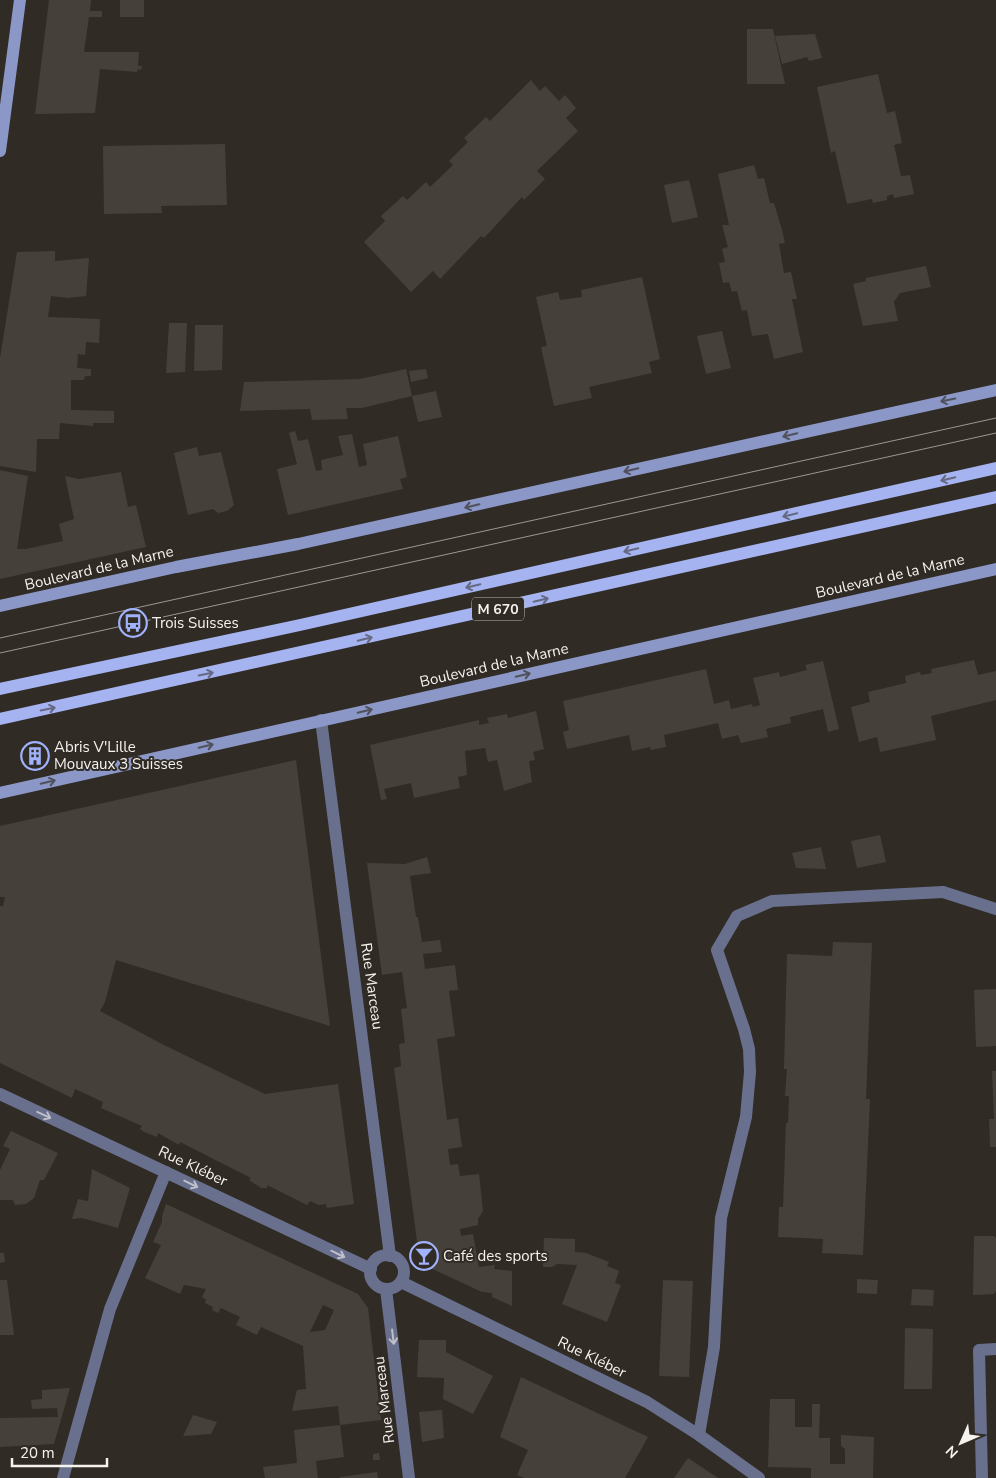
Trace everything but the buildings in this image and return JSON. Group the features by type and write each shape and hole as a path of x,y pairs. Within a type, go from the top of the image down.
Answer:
{"main road":[{"path":"0,151 20,0"},
{"name":"Boulevard de la Marne","path":"0,606 176,567 298,544 996,390"},
{"name":"M 670","path":"0,688 300,625 996,468"},
{"name":"M 670","path":"0,719 996,497"},
{"name":"Boulevard de la Marne","path":"0,793 996,569"}],"street":[{"name":"Rue Marceau","path":"321,720 390,1256"},
{"path":"700,1435 714,1347 721,1218 743,1133 750,1072 749,1049 744,1029 717,950 737,916 772,901 943,892 996,909"},
{"name":"Rue Kléber","path":"0,1094 371,1269"},
{"path":"63,1478 110,1309 166,1172"},
{"path":"390,1256 398,1259 403,1266 404,1274 401,1282 394,1288 380,1288 374,1282 371,1269 378,1258 390,1256"},
{"name":"Rue Kléber","path":"401,1282 647,1402 700,1435 760,1478"},
{"name":"Rue Marceau","path":"386,1289 409,1478"},
{"path":"982,1478 979,1350 996,1349"}],"tram line":[{"path":"0,638 996,418"},
{"path":"0,653 996,433"}],"place":[{"name":"Trois Suisses","path":"133,623"},
{"name":"Abris V'Lille Mouvaux 3 Suisses","path":"35,756"},
{"name":"Café des sports","path":"424,1256"}]}
